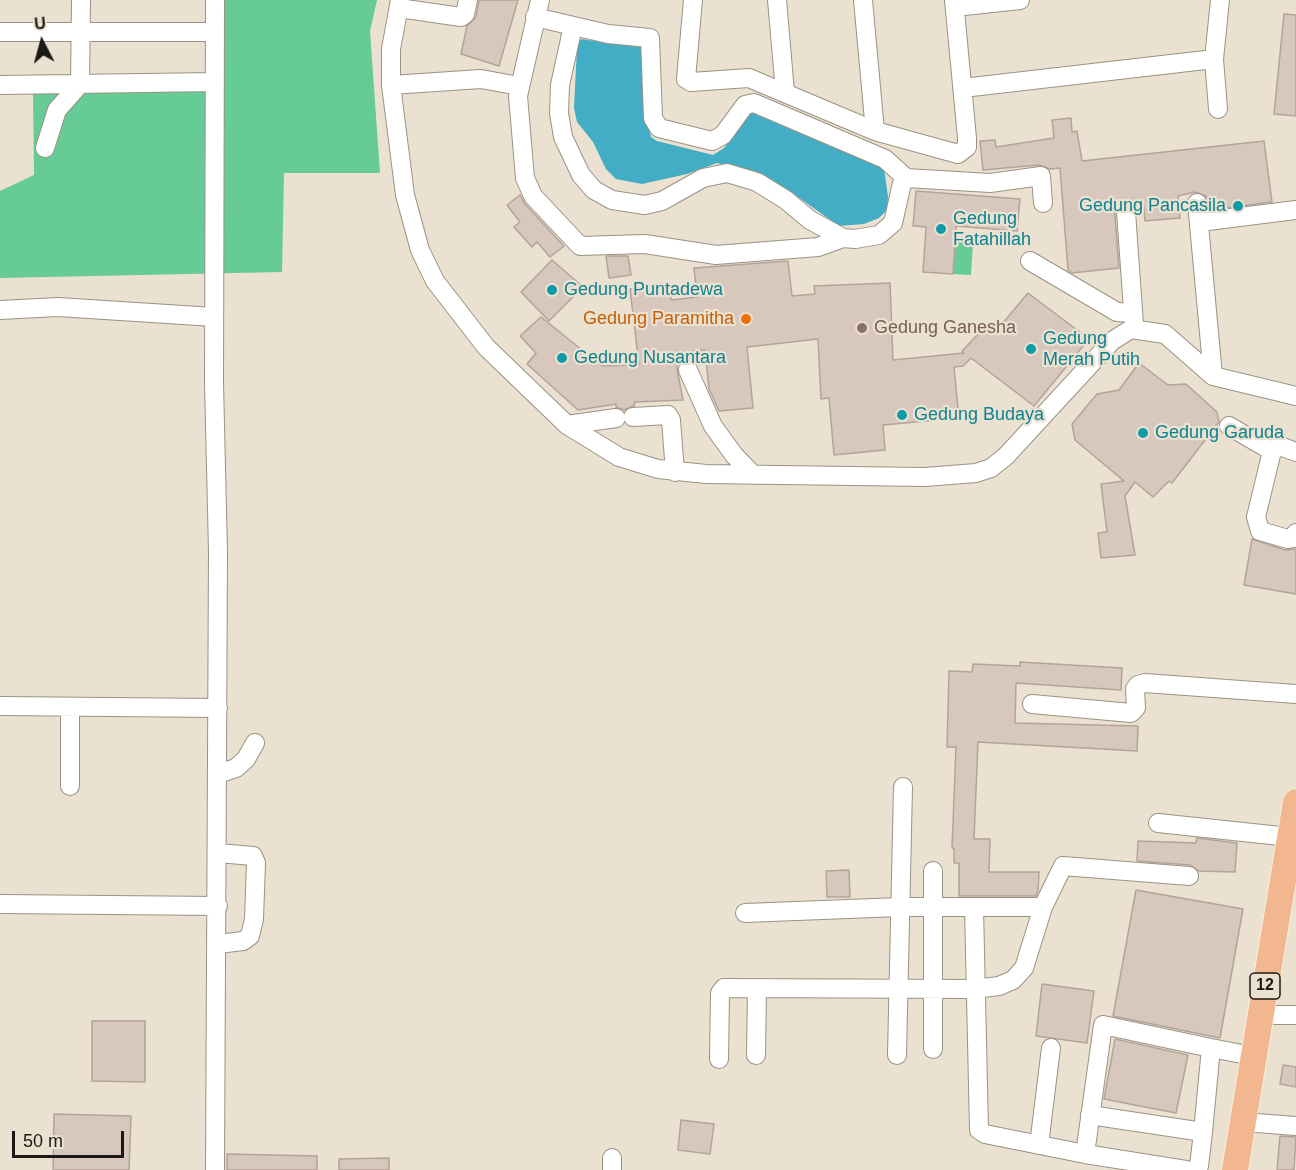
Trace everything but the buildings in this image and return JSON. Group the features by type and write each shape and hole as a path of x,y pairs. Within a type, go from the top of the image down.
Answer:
{"highway":[{"name":"12","path":"1235,1170 1252,1056 1296,802"},
{"name":"12","path":"1249,1170 1256,1123 1285,1015 1296,886"}],"street":[{"path":"45,148 57,110 80,84 81,0"},
{"path":"215,0 214,317 218,708 215,1170"},
{"path":"468,0 465,14 461,17 399,4 392,49 391,85 405,195 420,250 435,281 486,348 567,425 619,457 638,464 675,472 946,476 976,473 991,468 1021,442 1112,340 1134,321"},
{"path":"693,0 686,79 691,81 749,78 875,130 958,154 967,147 954,3 1020,0"},
{"path":"777,0 785,92"},
{"path":"863,0 875,130"},
{"path":"1218,109 1214,59 1220,0"},
{"path":"843,238 810,220 786,200 757,182 727,173 713,158 655,125 650,39 573,26 537,9 519,86 523,167 528,186 580,246 645,244 717,255 818,248 843,238 879,235 893,223 902,183 906,178"},
{"path":"573,26 560,85 559,113 571,159 581,176 594,190 612,200 645,205 678,195 703,178 723,135 745,105 754,103 885,159 906,178 990,183 1041,176 1043,203"},
{"path":"0,32 215,32"},
{"path":"963,88 1214,59"},
{"path":"391,85 482,79 519,86"},
{"path":"0,85 215,82"},
{"path":"1197,203 1213,376"},
{"path":"1200,222 1296,210"},
{"path":"1126,212 1134,321"},
{"path":"1030,261 1117,312 1165,334 1213,376 1296,396"},
{"path":"0,310 58,307 214,317"},
{"path":"688,370 713,426 734,455 753,474"},
{"path":"567,425 668,415 675,472"},
{"path":"1229,426 1272,451"},
{"path":"1296,452 1280,446 1272,451 1256,517 1260,531 1288,539 1293,538 1296,533"},
{"path":"1032,704 1131,713 1136,708 1135,689 1138,685 1145,683 1296,694"},
{"path":"0,706 218,708"},
{"path":"70,707 70,786"},
{"path":"218,774 241,764 255,743"},
{"path":"897,1055 903,787"},
{"path":"1158,823 1290,837"},
{"path":"218,853 253,856 256,863 254,919 250,936 243,941 218,944"},
{"path":"719,1059 720,993 729,986 974,989 999,986 1013,980 1024,968 1043,907 1063,866 1189,876"},
{"path":"933,871 933,1049"},
{"path":"0,903 218,906"},
{"path":"746,913 900,907 1043,907"},
{"path":"974,908 974,989 979,1130 984,1134 1085,1154 1186,1170"},
{"path":"756,1055 757,988"},
{"path":"1085,1154 1103,1024 1252,1056"},
{"path":"1039,1145 1051,1048"},
{"path":"1194,1170 1199,1166 1211,1048"},
{"path":"1090,1115 1203,1132"},
{"path":"1256,1123 1296,1126"}],"green space":[{"path":"211,0 377,0 370,31 380,173 284,173 282,272 0,278 0,191 34,175 33,93 213,89"},
{"path":"956,240 973,242 971,275 953,274"}],"water":[{"path":"581,39 645,48 649,129 651,137 657,141 713,155 724,148 749,114 758,112 884,168 888,197 887,210 879,218 864,224 839,226 791,192 760,175 717,163 687,174 642,184 616,179 606,169 593,142 577,122 574,108 577,47"}],"place":[{"name":"Gedung Pancasila","path":"1238,206"},
{"name":"Gedung Fatahillah","path":"941,229"},
{"name":"Gedung Puntadewa","path":"552,290"},
{"name":"Gedung Paramitha","path":"746,319"},
{"name":"Gedung Ganesha","path":"862,328"},
{"name":"Gedung Merah Putih","path":"1031,349"},
{"name":"Gedung Nusantara","path":"562,358"},
{"name":"Gedung Budaya","path":"902,415"},
{"name":"Gedung Garuda","path":"1143,433"}]}
